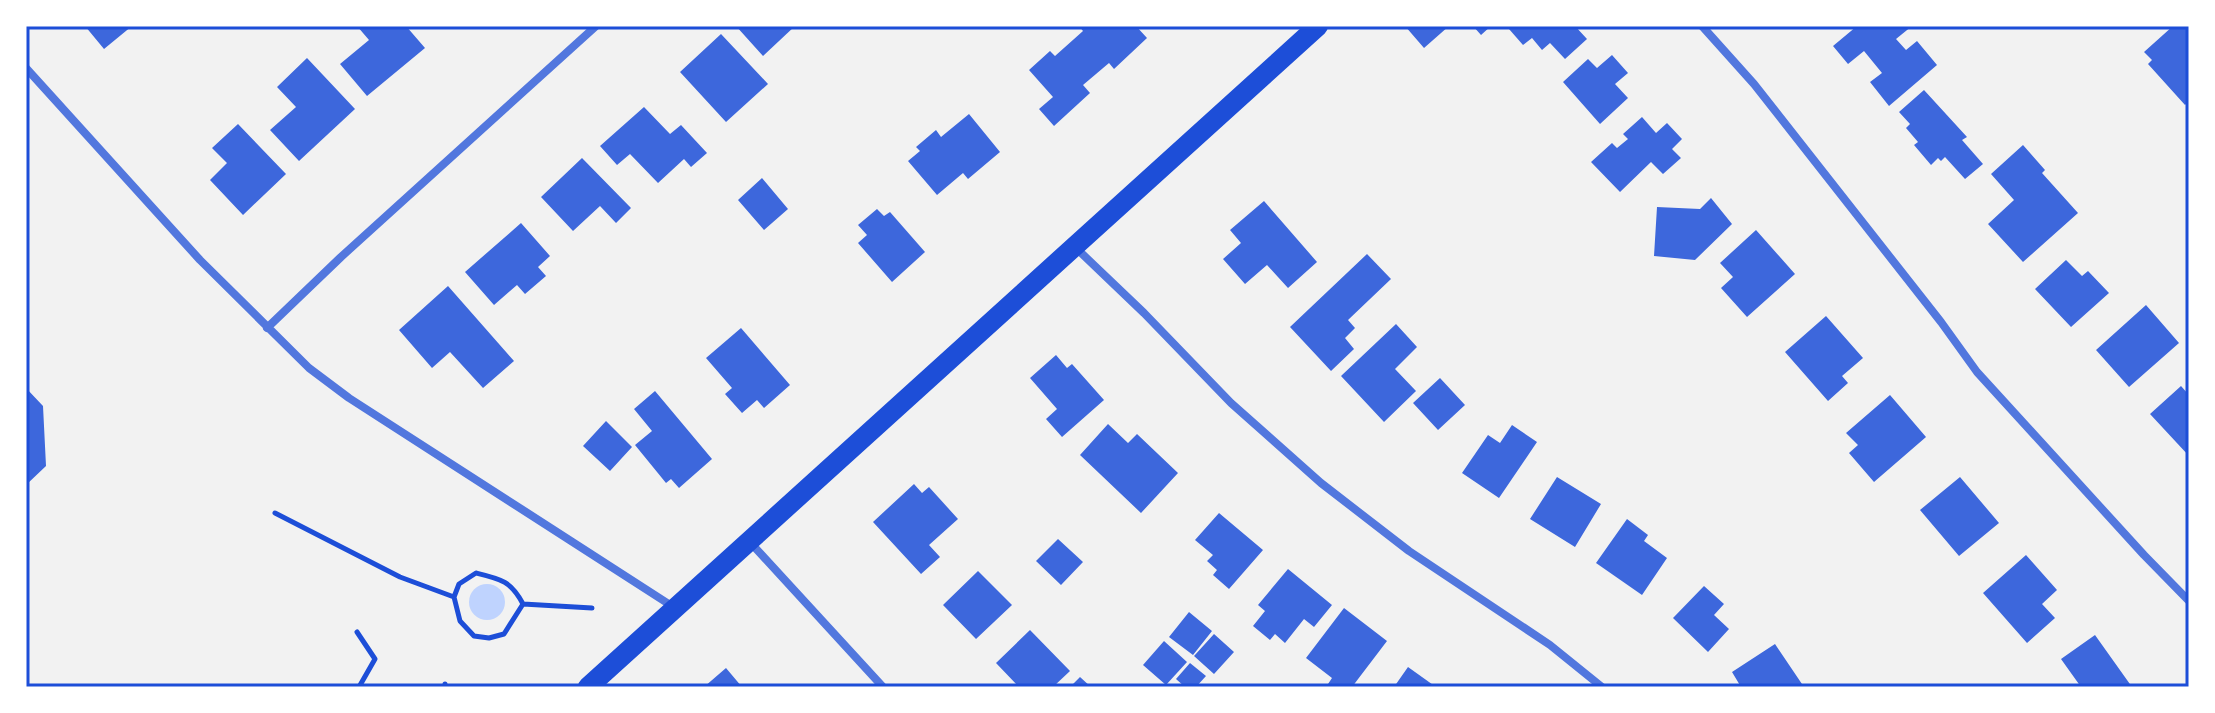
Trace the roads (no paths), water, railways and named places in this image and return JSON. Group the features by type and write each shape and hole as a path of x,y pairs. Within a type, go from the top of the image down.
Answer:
{"main road":[{"path":"588,687 1318,26"}],"street":[{"path":"267,328 596,26"},
{"path":"1702,26 1754,84 1977,372 2189,601"},
{"path":"26,68 200,260 309,368 349,398 675,608"},
{"path":"1074,247 1144,313 1231,403 1321,483 1409,551 1550,645 1602,687"},
{"path":"749,541 883,687"}],"water":[{"path":"487,584 500,589 505,602 500,615 487,620 474,615 469,602 474,589"}]}
